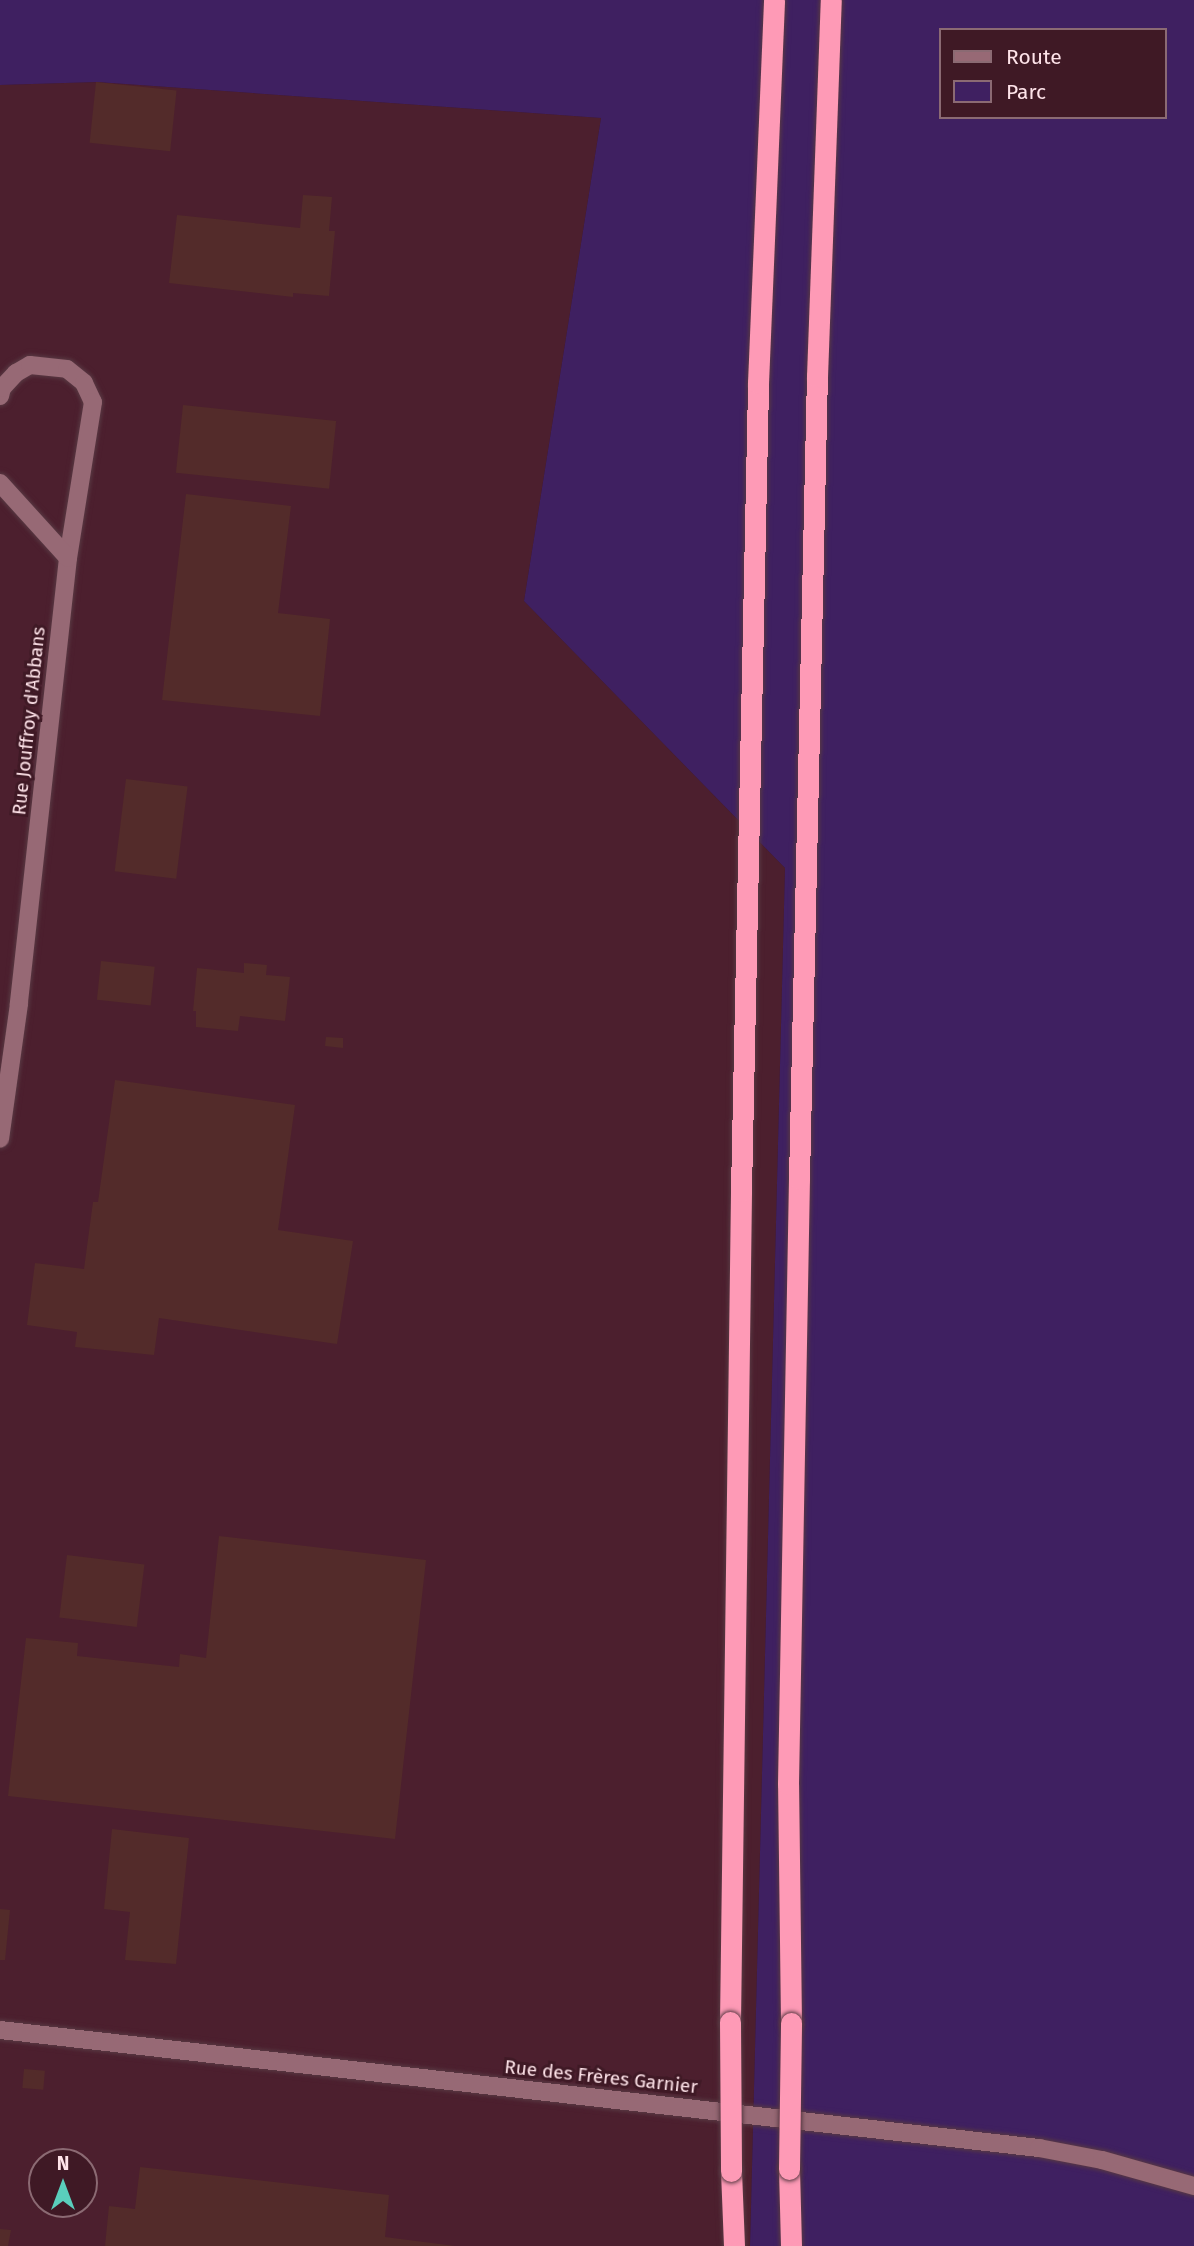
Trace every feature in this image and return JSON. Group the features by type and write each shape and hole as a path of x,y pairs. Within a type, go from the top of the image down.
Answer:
{"highway":[{"path":"734,2246 730,2022 742,1177 758,411 774,0"},
{"path":"791,2246 788,1783 799,1165 817,376 831,0"}],"street":[{"name":"Rue Jouffroy d'Abbans","path":"0,396 2,388 16,373 30,365 67,369 84,383 93,402 68,558 19,1004 0,1139"},
{"path":"0,483 68,558"},
{"name":"Rue des Frères Garnier","path":"0,2030 1039,2148 1102,2160 1194,2186"}],"shaded area":[{"path":"97,82 601,118 524,601 785,868 750,2246 0,2246 0,85"}],"green space":[{"path":"0,0 1194,0 1194,2246 750,2246 785,868 524,601 601,118 97,82 0,85"}],"building":[{"path":"96,82 177,90 170,151 90,143"},
{"path":"303,195 332,197 329,231 335,231 329,296 293,293 293,297 169,283 177,215 300,228"},
{"path":"183,405 336,421 329,489 176,473"},
{"path":"186,494 291,506 278,613 330,619 320,716 162,700"},
{"path":"126,779 188,787 176,879 115,871"},
{"path":"101,961 155,967 151,1005 97,1000"},
{"path":"244,963 267,965 266,975 290,977 285,1021 240,1016 238,1031 196,1027 196,1011 193,1011 197,968 244,973"},
{"path":"326,1037 343,1038 343,1048 325,1046"},
{"path":"115,1080 295,1105 278,1230 353,1241 337,1344 159,1318 154,1355 75,1347 77,1332 27,1325 35,1263 84,1269 93,1202 98,1202"},
{"path":"219,1536 426,1560 395,1839 8,1796 26,1638 78,1643 77,1656 179,1667 180,1654 206,1658"},
{"path":"67,1555 144,1565 137,1627 59,1618"},
{"path":"112,1829 189,1838 176,1964 125,1960 130,1912 104,1909"},
{"path":"0,1909 10,1910 5,1960 0,1960"},
{"path":"24,2069 45,2071 43,2090 22,2088"},
{"path":"140,2167 389,2195 385,2237 455,2246 105,2246 109,2206 135,2209"},
{"path":"0,2229 11,2230 8,2246 0,2246"}]}
